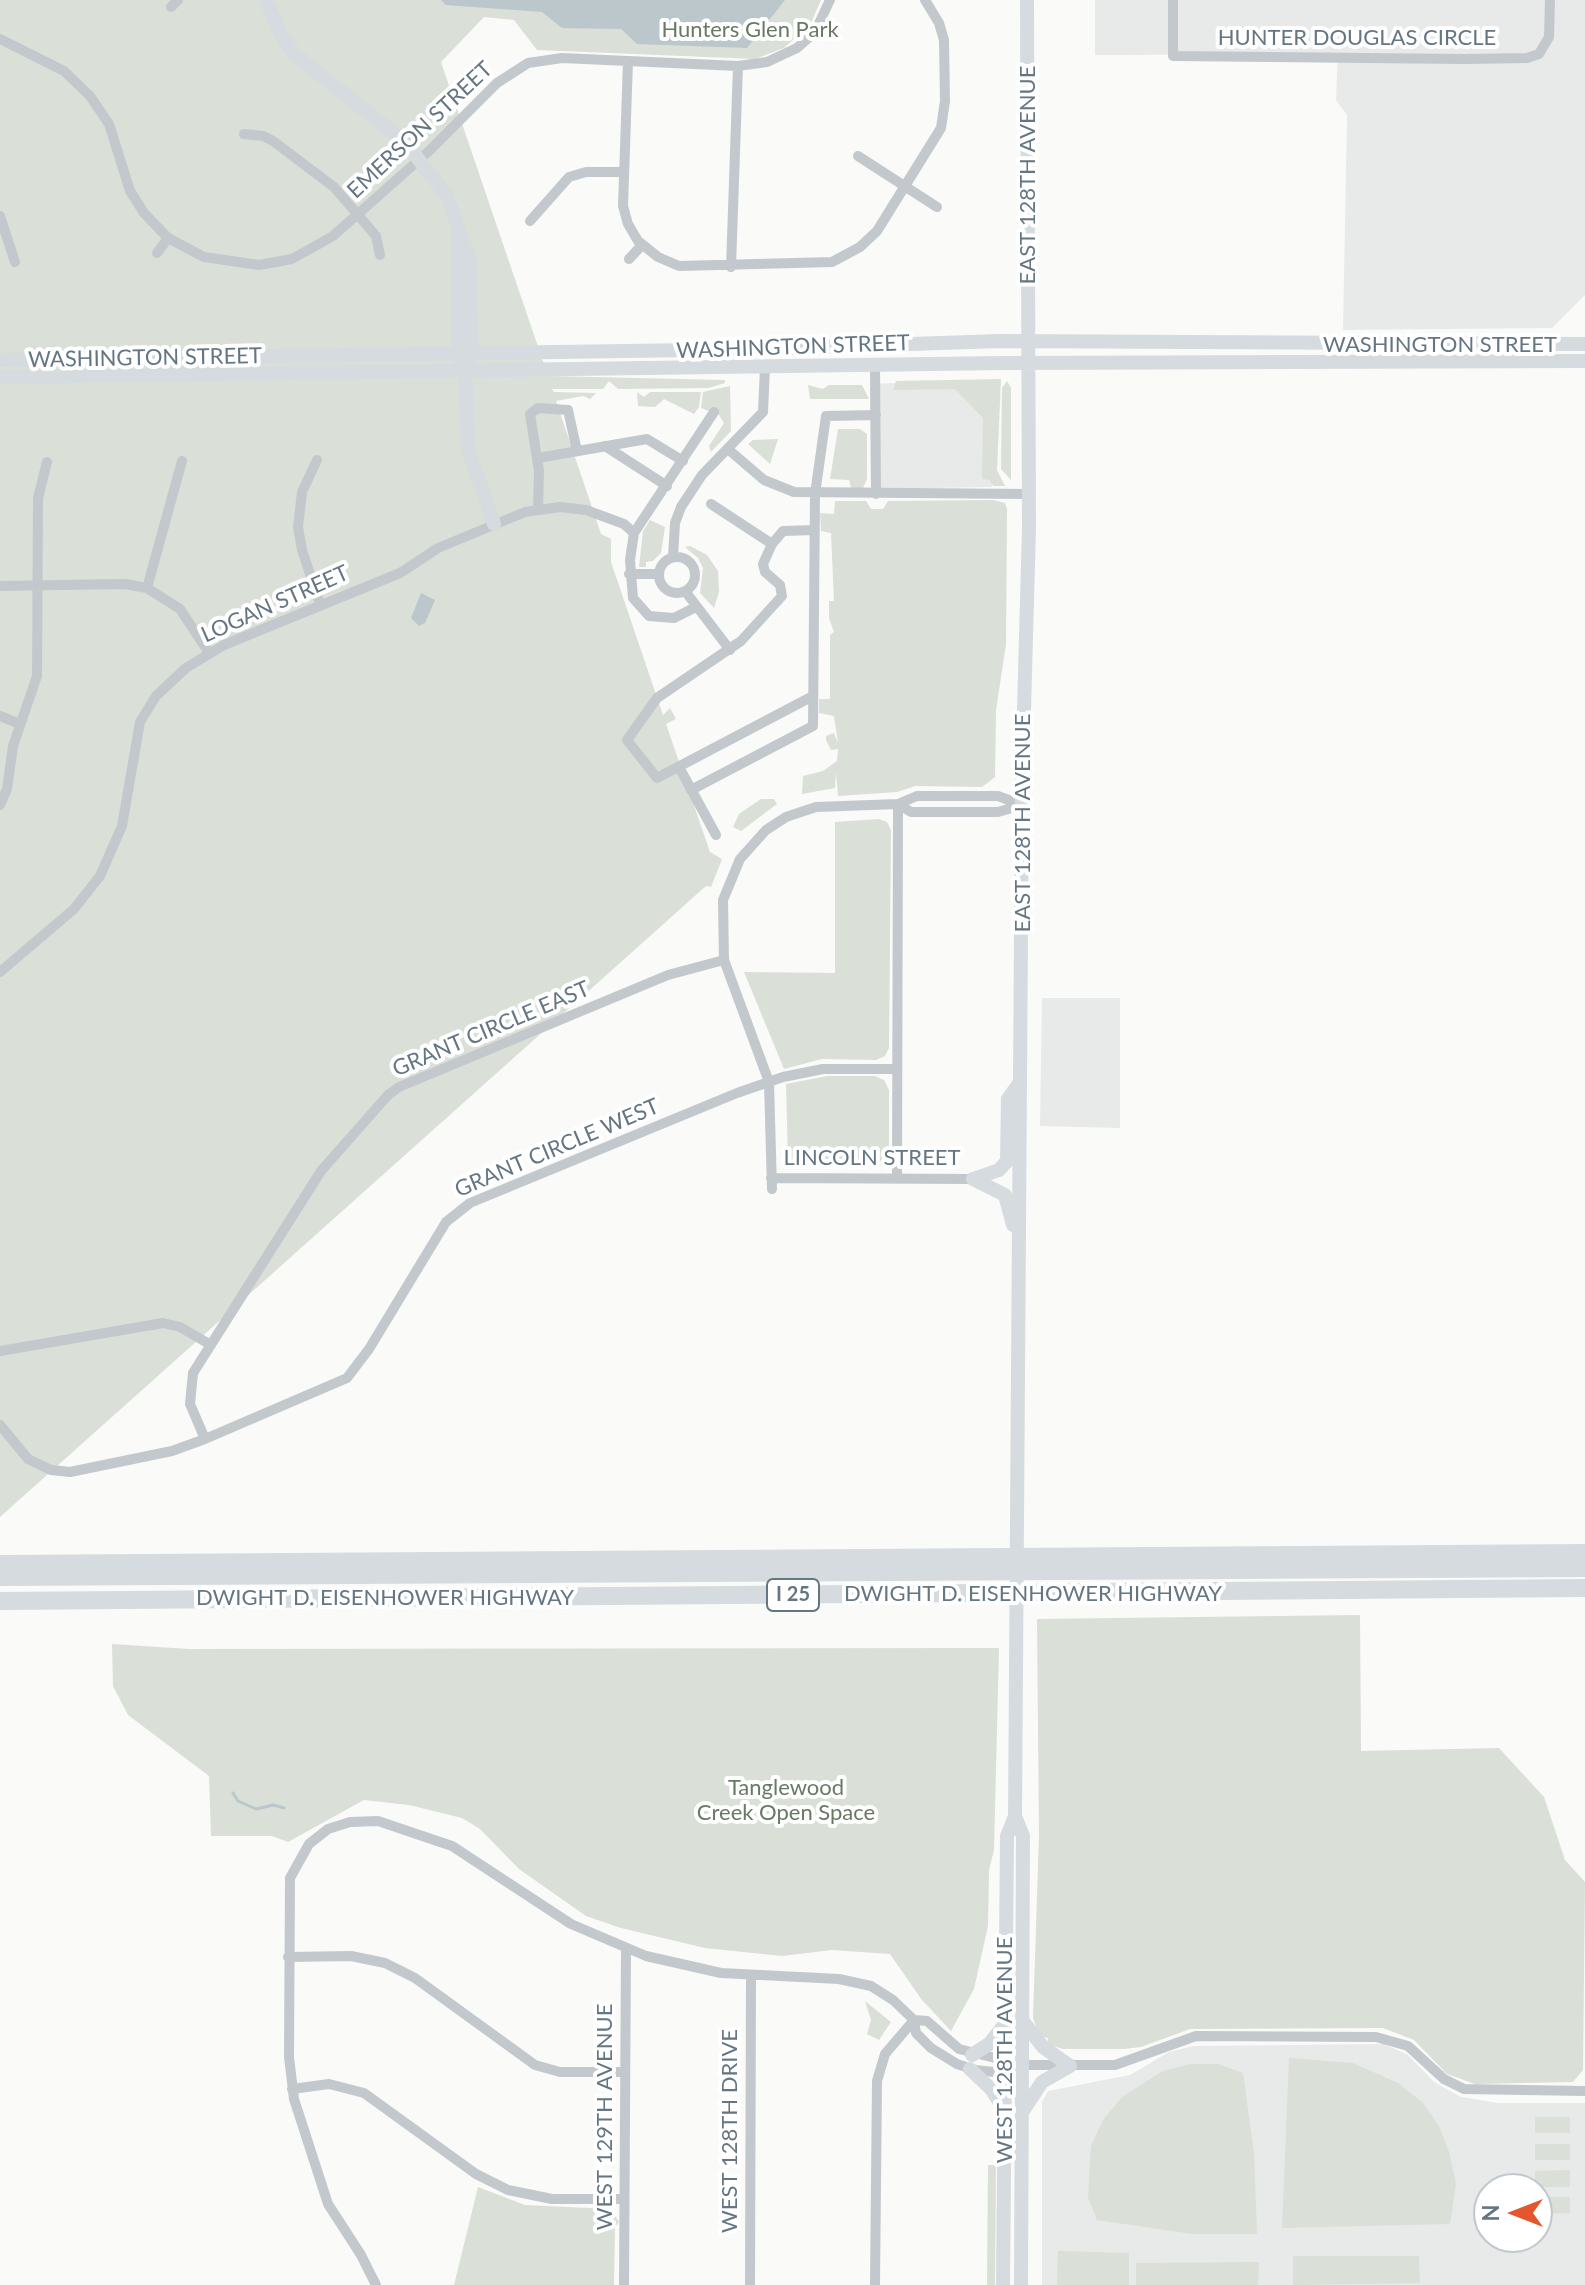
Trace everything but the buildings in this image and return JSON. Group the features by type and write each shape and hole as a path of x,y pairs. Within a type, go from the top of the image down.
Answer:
{"highway":[{"name":"DWIGHT D. EISENHOWER HIGHWAY","path":"0,1564 1585,1553"},
{"path":"0,1577 1585,1568"},
{"path":"0,1590 1585,1579"},
{"name":"DWIGHT D. EISENHOWER HIGHWAY","path":"0,1601 1585,1588"}],"main road":[{"path":"266,0 280,33 294,54 309,70 405,142 447,196 470,261 465,354 468,449 494,524"},
{"name":"EAST 128TH AVENUE","path":"1016,1647 1022,805 1029,494 1027,0"},
{"name":"WASHINGTON STREET","path":"0,360 765,349 1029,341 1585,344"},
{"path":"765,349 765,367"},
{"name":"WASHINGTON STREET","path":"0,377 1029,363 1585,361"},
{"path":"973,1179 999,1170 1007,1161 1008,1099 1020,1082"},
{"path":"973,1179 1005,1195 1019,1257"},
{"name":"WEST 128TH AVENUE","path":"1003,2285 1007,1836 1015,1816 1016,1647"},
{"name":"WEST 128TH AVENUE","path":"1015,1816 1023,1836 1021,2285"},
{"path":"1022,2020 1043,2047 1070,2066 1042,2082 1022,2114"},
{"path":"1005,2024 971,2062 1005,2111"}],"street":[{"name":"EMERSON STREET","path":"0,39 64,71 90,96 109,124 124,179 135,201 168,238 186,250 224,263 271,265 320,246 420,159 497,83 528,63 562,58 738,66 767,62 797,48 823,20 830,0"},
{"path":"628,61 625,216 642,245 679,266 813,265 841,259 877,231 937,138 944,110 944,40 939,23 925,0"},
{"name":"HUNTER DOUGLAS CIRCLE","path":"1173,0 1173,56 1464,59 1527,58 1539,54 1549,37 1550,0"},
{"path":"731,267 738,66"},
{"path":"244,134 263,136 273,141 334,187 376,236 380,255"},
{"path":"858,156 937,207"},
{"path":"530,221 569,177 586,172 624,172"},
{"path":"0,216 15,262"},
{"path":"157,253 168,238"},
{"path":"629,259 642,245"},
{"path":"875,365 876,494"},
{"path":"673,557 675,523 681,507 702,475 763,412 765,367"},
{"path":"538,509 538,458 530,414 538,408 568,410 577,451"},
{"path":"696,607 674,618 649,616 633,598 629,574 634,533 714,412"},
{"path":"691,790 813,726 815,494 826,416 876,415"},
{"path":"538,458 647,439 683,461"},
{"path":"605,446 667,486"},
{"path":"729,450 745,466 778,487 815,494 1029,494"},
{"path":"317,460 302,492 298,527 302,550 320,604"},
{"path":"147,588 182,461"},
{"path":"0,805 20,724 37,676 38,498 47,462"},
{"path":"711,504 772,544"},
{"name":"LOGAN STREET","path":"0,972 74,909 100,876 122,826 140,722 163,688 209,653 400,573 438,548 538,509 560,507 586,510 624,524 634,533"},
{"path":"813,696 679,767 653,777 627,740 657,698 730,650 782,596 780,585 765,572 763,564 772,544 783,531 815,530"},
{"path":"673,557 688,561 694,569 692,584 685,591 674,593 665,589 659,574 665,562 673,557"},
{"path":"629,574 659,574"},
{"path":"0,586 125,584 147,588 180,609 209,653"},
{"path":"685,591 730,650"},
{"path":"0,716 20,724"},
{"path":"679,767 716,835"},
{"path":"769,1082 724,960 723,900 740,859 766,830 786,817 816,807 898,804 917,796 998,796 1022,805"},
{"path":"898,804 908,811 926,812 998,812 1022,805"},
{"path":"897,1179 898,804"},
{"name":"GRANT CIRCLE EAST","path":"205,1439 190,1404 193,1373 321,1171 388,1095 399,1087 668,975 724,960"},
{"name":"GRANT CIRCLE WEST","path":"0,1425 28,1459 51,1470 70,1472 172,1451 205,1439 347,1378 369,1349 446,1222 458,1211 769,1082 823,1069 897,1069"},
{"name":"LINCOLN STREET","path":"769,1082 772,1184 973,1179"},
{"path":"0,1351 163,1323 180,1327 211,1345"},
{"path":"376,2285 361,2255 331,2210 292,2089 288,1957 290,1878 299,1856 314,1839 335,1826 365,1820 441,1841 474,1858 571,1924 626,1949 690,1968 751,1976 854,1981 886,1994 914,2020 916,2033 931,2048 971,2062 995,2058 1005,2065 1123,2063 1196,2036 1376,2037 1408,2046 1444,2079 1464,2089 1585,2091"},
{"name":"WEST 129TH AVENUE","path":"624,2285 626,1949"},
{"path":"288,1957 351,1956 385,1963 415,1978 535,2065 560,2072 625,2072"},
{"name":"WEST 128TH DRIVE","path":"750,2285 751,1976"},
{"path":"914,2020 927,2021 971,2062"},
{"path":"875,2285 877,2081 885,2054 914,2020"},
{"path":"292,2089 329,2084 364,2093 476,2174 508,2190 552,2199 624,2199"}],"shaded area":[{"path":"441,0 785,0 747,48 637,44 621,29 562,28 542,12 446,5"},
{"path":"1095,0 1585,0 1585,295 1552,328 1343,330 1347,115 1336,100 1338,54 1095,55"},
{"path":"970,380 992,402 992,487 871,489 870,384"},
{"path":"421,593 435,600 425,623 419,626 411,618"},
{"path":"1042,998 1120,998 1120,1128 1040,1126"},
{"path":"1384,2044 1408,2055 1434,2082 1461,2097 1499,2103 1585,2103 1585,2285 1042,2285 1042,2102 1048,2091 1130,2075 1169,2052 1193,2046"}],"green space":[{"name":"Hunters Glen Park","path":"0,0 821,0 811,23 784,48 755,59 537,50 514,20 484,17 441,62 548,376 725,380 725,383 708,388 618,389 609,381 603,389 552,389 554,392 596,393 590,399 583,396 556,401 601,534 611,539 611,562 663,715 670,708 676,719 666,724 710,852 722,859 711,887 706,886 0,1517"},
{"path":"1001,379 997,470 1005,486 993,486 990,480 982,479 983,418 955,389 893,390 896,381"},
{"path":"1007,381 1011,388 1011,480 1001,469 1002,388"},
{"path":"808,385 823,389 829,385 862,385 869,399 810,399"},
{"path":"730,386 731,431 711,452 709,446 724,423 719,415 701,408 703,392"},
{"path":"637,392 644,397 650,392 701,392 699,407 694,414 664,399 655,407 638,406"},
{"path":"838,429 860,429 867,434 867,479 863,488 851,488 849,480 830,479"},
{"path":"778,439 770,464 748,444 753,440"},
{"path":"993,500 1005,503 1007,509 1006,644 996,710 995,777 982,787 915,786 897,792 838,796 836,772 835,788 802,794 803,776 823,771 837,761 838,749 831,750 826,740 826,736 834,733 838,743 834,716 819,713 819,699 830,699 830,635 834,632 829,618 829,601 834,601 831,533 821,531 820,513 834,514 835,501 866,501 871,509 883,509 888,501"},
{"path":"650,520 665,527 661,553 653,561 646,562 646,567 639,567 643,531"},
{"path":"690,546 707,555 718,571 719,592 714,608 700,593 703,568 698,558 685,547"},
{"path":"761,799 774,799 777,804 741,831 733,827 739,814"},
{"path":"879,819 887,822 891,830 889,1048 885,1056 876,1060 822,1059 784,1069 744,972 835,973 835,822"},
{"path":"827,1076 875,1076 884,1080 889,1090 889,1161 881,1165 792,1164 788,1160 786,1084"},
{"path":"1360,1615 1361,1751 1499,1748 1544,1797 1565,1860 1585,1882 1583,2070 1573,2082 1475,2084 1447,2074 1414,2040 1383,2028 1190,2029 1141,2047 1124,2049 1063,2049 1047,2044 1048,2038 1039,2036 1033,2018 1039,1836 1037,1619"},
{"name":"Tanglewood Creek Open Space","path":"112,1644 189,1649 999,1648 994,1850 989,1870 988,1926 974,1989 951,2031 922,2000 890,1954 832,1950 782,1956 705,1948 621,1928 586,1916 519,1869 480,1829 462,1818 409,1805 364,1800 288,1842 272,1836 211,1836 209,1776 128,1715 113,1686"},
{"path":"865,2001 891,2022 879,2040 867,2034 871,2020"},
{"path":"1289,2058 1353,2063 1398,2083 1423,2103 1439,2126 1449,2152 1456,2184 1450,2224 1282,2228"},
{"path":"1190,2064 1218,2064 1243,2073 1254,2154 1257,2234 1192,2234 1097,2220 1088,2198 1091,2146 1103,2120 1122,2097 1163,2071"},
{"path":"1535,2117 1570,2117 1570,2133 1535,2133"},
{"path":"1535,2144 1570,2144 1570,2160 1535,2160"},
{"path":"988,2165 996,2165 995,2285 987,2285"},
{"path":"1570,2170 1570,2187 1553,2187 1553,2173 1535,2171"},
{"path":"478,2187 525,2205 611,2209 619,2222 615,2227 614,2285 454,2285"},
{"path":"1553,2197 1570,2197 1570,2213 1553,2214"},
{"path":"1058,2251 1129,2253 1129,2285 1057,2285"},
{"path":"1293,2256 1419,2256 1420,2283 1293,2285"},
{"path":"1259,2262 1258,2285 1136,2285 1136,2263"}],"waterway":[{"path":"233,1793 238,1801 256,1809 273,1805 284,1808"}]}
